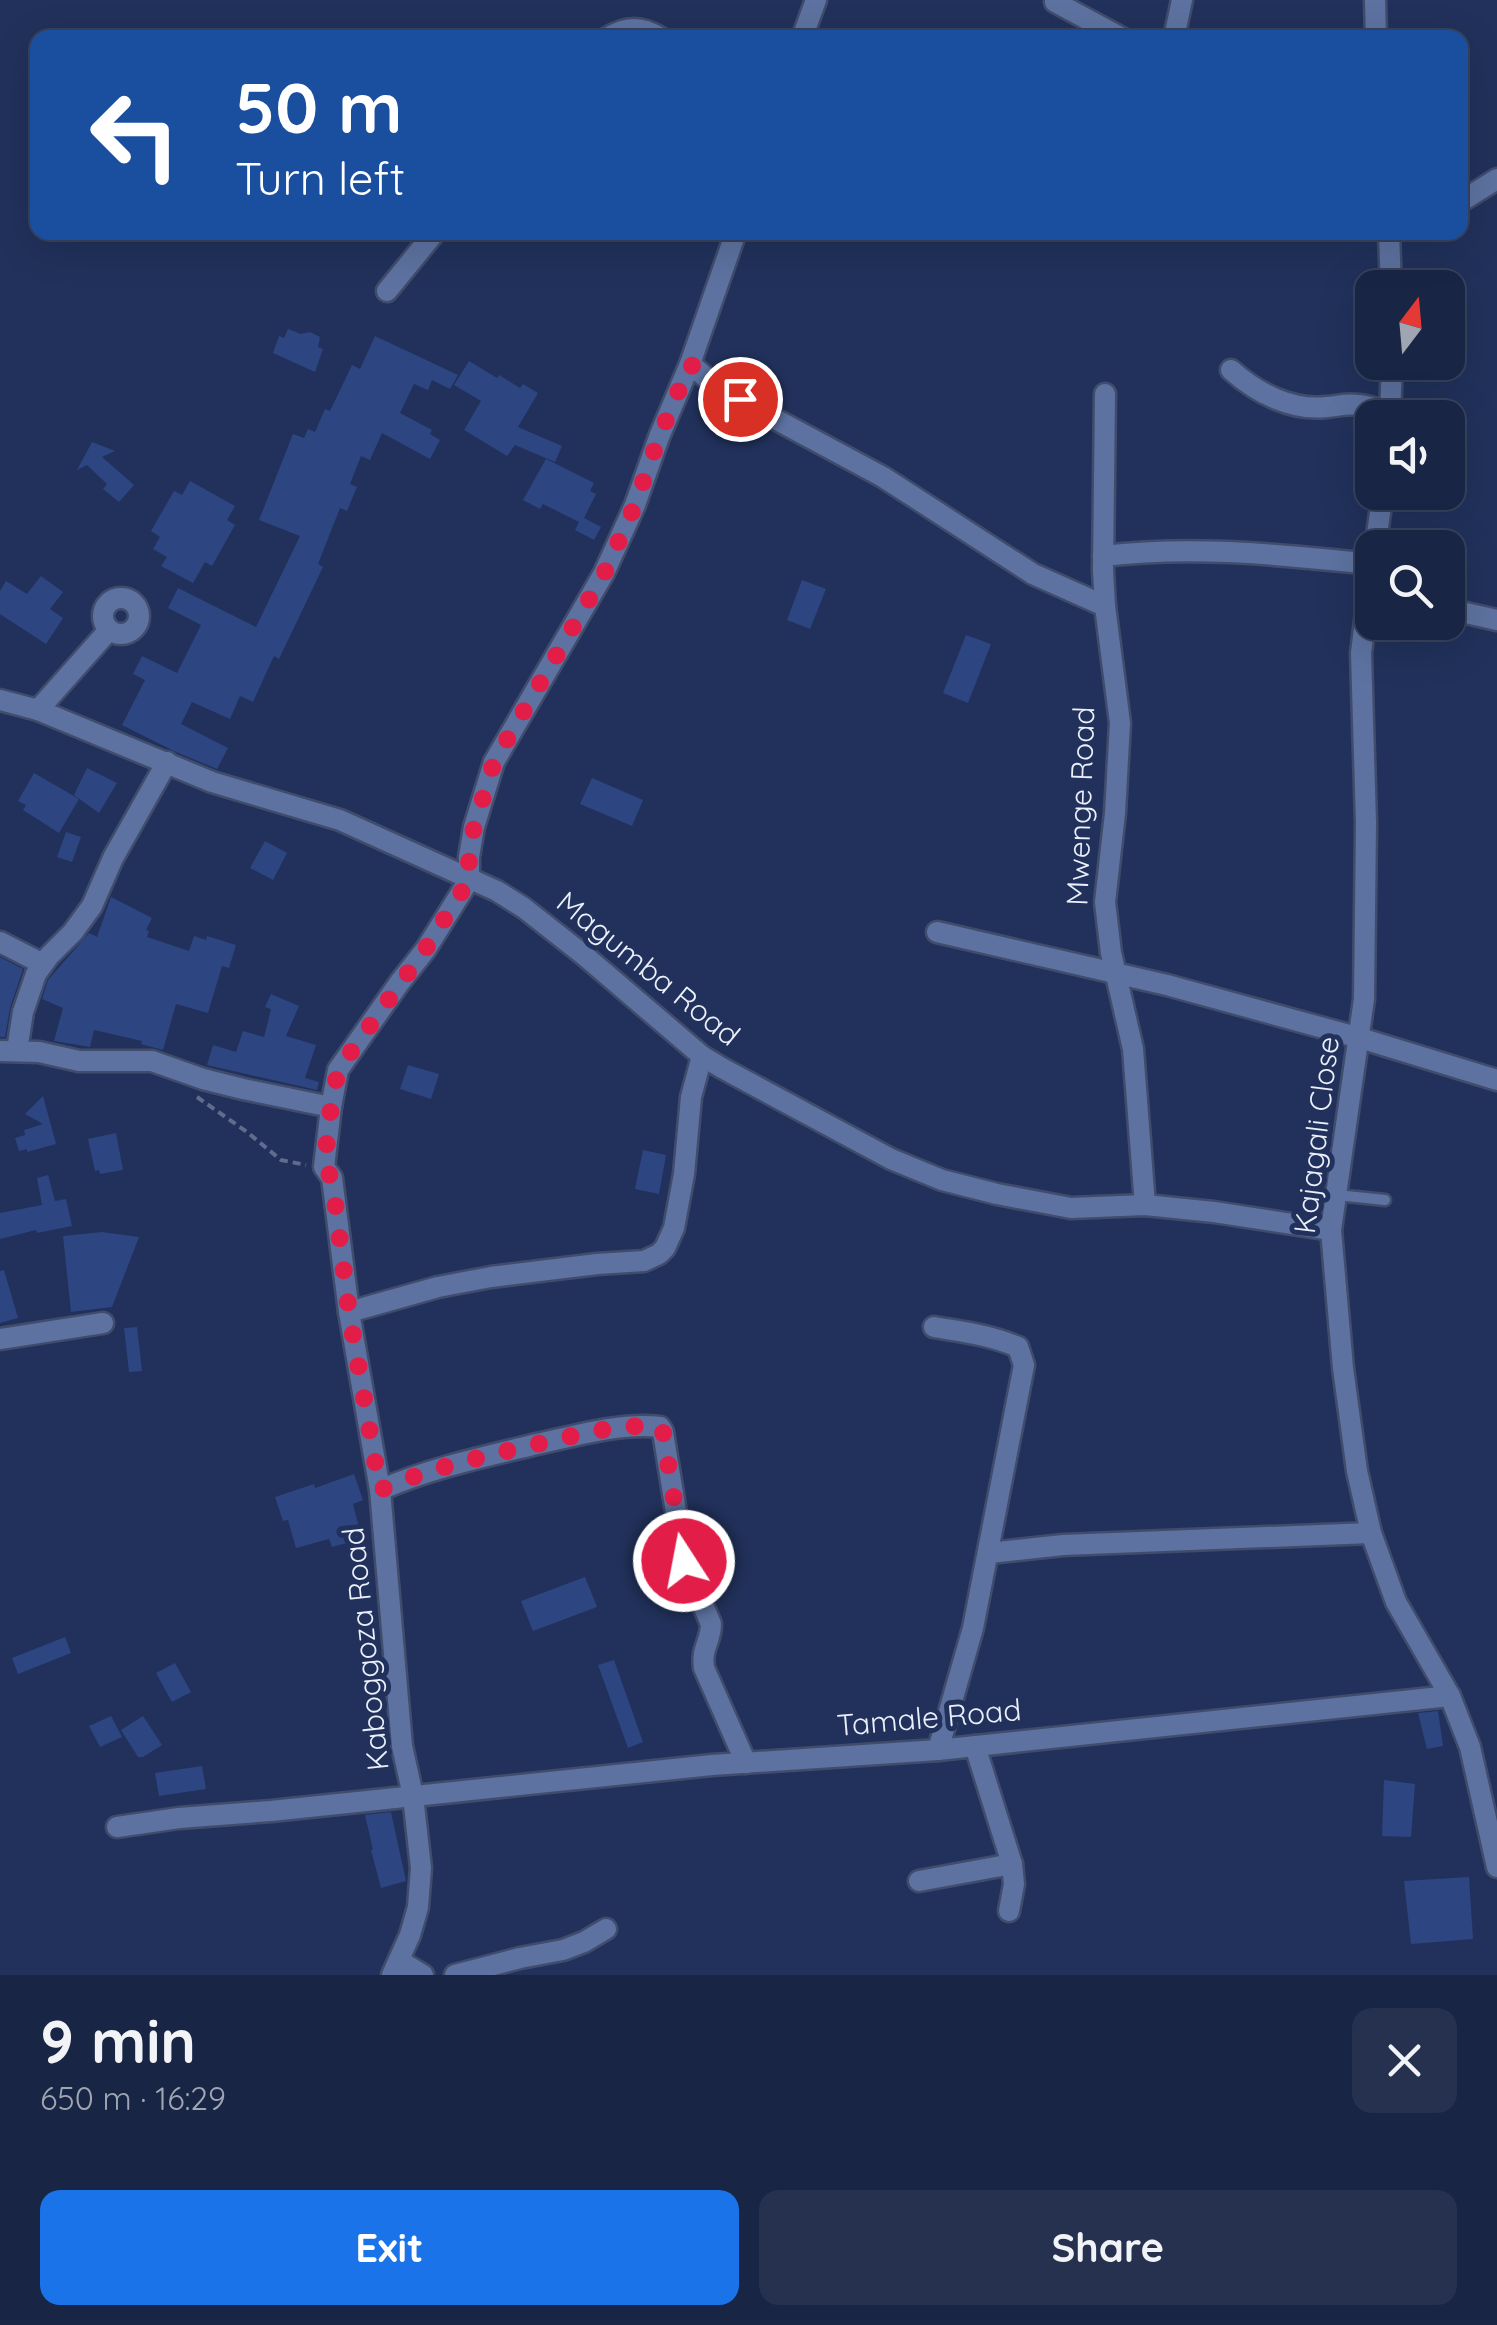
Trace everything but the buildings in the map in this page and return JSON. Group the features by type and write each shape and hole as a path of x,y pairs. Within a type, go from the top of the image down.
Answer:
{"street":[{"path":"805,30 816,0"},
{"path":"1176,30 1182,0"},
{"path":"1375,0 1376,30"},
{"path":"1055,2 1107,30"},
{"path":"1468,197 1497,179"},
{"path":"387,291 429,240"},
{"path":"469,880 474,827 494,762 604,574 690,364 733,240"},
{"path":"1389,240 1390,270"},
{"path":"690,364 721,390 883,478 1033,574 1105,606"},
{"path":"1231,370 1276,400 1326,408 1355,404"},
{"name":"Mwenge Road","path":"1105,394 1105,606 1120,723 1105,902 1115,974 1133,1049 1145,1205"},
{"path":"1103,556 1226,550 1355,562"},
{"path":"1465,613 1497,620"},
{"path":"38,710 109,630"},
{"name":"Kajagali Close","path":"1363,640 1364,999 1330,1230 1350,1420 1371,1533 1396,1602 1450,1696 1470,1748 1497,1867"},
{"name":"Magumba Road","path":"0,700 38,710 212,782 340,820 496,891 585,956 702,1056 892,1158 942,1180 1071,1208 1145,1205 1330,1230"},
{"path":"167,762 113,858 92,906 36,974 9,1051 39,1052 79,1061 152,1061 230,1086 331,1107"},
{"name":"Kaboggoza Road","path":"396,1968 418,1907 420,1868 413,1796 402,1746 380,1490 349,1312 332,1178 324,1167 338,1070 426,948 469,880"},
{"path":"937,932 1167,984 1497,1080"},
{"path":"0,942 44,964"},
{"path":"349,1312 438,1287 644,1261 659,1254 674,1228 691,1097 702,1056"},
{"path":"0,1340 103,1323"},
{"path":"934,1328 978,1334 1018,1346 1024,1365 973,1628 938,1750"},
{"path":"380,1490 440,1466 578,1435 660,1427 684,1561 711,1624 702,1653 704,1668 746,1763"},
{"path":"989,1552 1063,1545 1371,1533"},
{"name":"Tamale Road","path":"116,1827 746,1763 938,1750 1450,1696"},
{"path":"975,1746 1012,1864 1014,1884 1009,1911"},
{"path":"919,1881 1012,1864"},
{"path":"456,1975 563,1950 606,1930"},
{"path":"396,1968 423,1975"}],"lane":[{"path":"1336,1195 1385,1200"}],"path":[{"path":"196,1096 280,1160 324,1167"}],"route":[{"path":"684,1561 660,1427 578,1435 440,1466 380,1490 349,1312 332,1178 324,1167 338,1070 426,948 469,880 474,827 494,762 604,574 690,364 721,390 740,399"}]}
